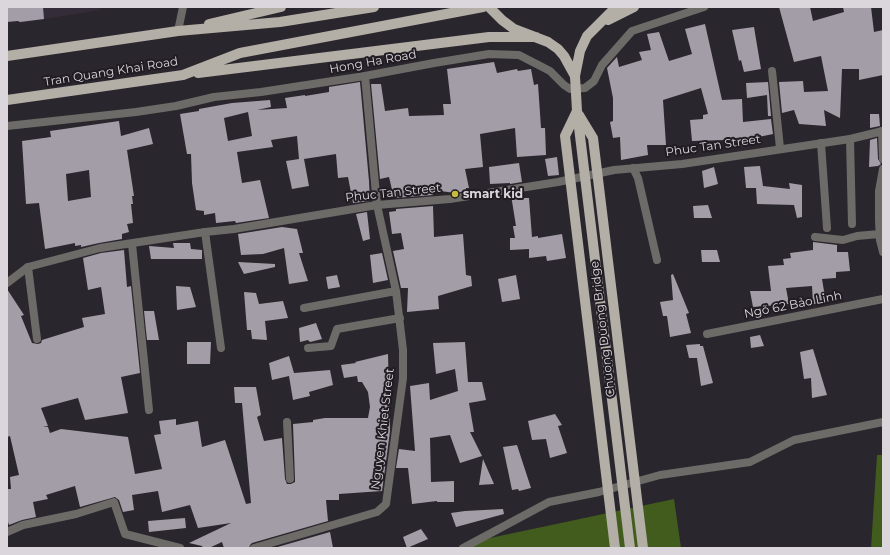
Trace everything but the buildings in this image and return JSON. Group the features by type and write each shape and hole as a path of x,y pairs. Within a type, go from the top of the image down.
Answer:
{"main road":[{"path":"178,31 281,7"},
{"path":"7,56 178,31 280,22 374,7"},
{"name":"Tran Quang Khai Road","path":"7,100 183,75 240,52 482,7"},
{"path":"489,7 514,29 548,42 558,49 564,56 575,76"},
{"path":"576,111 575,76 580,51 587,36 616,7"},
{"path":"597,26 634,7"},
{"path":"183,75 489,37 536,37"},
{"name":"Chuong Duong Bridge","path":"576,111 565,136 615,548"},
{"name":"Chuong Duong Bridge","path":"576,111 630,548"},
{"name":"Chuong Duong Bridge","path":"576,111 593,138 643,548"}],"street":[{"path":"178,31 183,7"},
{"name":"Hong Ha Road","path":"7,126 176,106 214,97 261,92 365,76 489,54 519,55 550,71 570,89 585,88 594,81 602,65 632,31 704,7"},
{"path":"772,71 780,148"},
{"name":"Nguyen Khiet Street","path":"254,548 377,512 386,504 403,378 403,350 396,291 377,205 365,76"},
{"path":"883,131 883,159"},
{"name":"Phuc Tan Street","path":"7,283 28,267 100,248 234,229 377,205 450,199 558,182 614,170 682,164 780,148 850,139 883,131"},
{"path":"850,139 852,224"},
{"path":"821,143 826,228"},
{"path":"633,168 638,178 657,260"},
{"path":"883,169 879,191 879,234 883,252"},
{"path":"205,232 221,348"},
{"path":"815,237 843,240 857,236 879,234"},
{"path":"132,244 149,410"},
{"path":"28,267 37,339"},
{"path":"304,308 396,291"},
{"name":"Ngõ 62 Bảo Linh","path":"707,334 883,299"},
{"path":"308,348 331,346 337,329 400,318"},
{"path":"287,422 290,479"},
{"path":"463,548 549,502 599,492 660,475 750,462 794,440 883,422"},
{"path":"7,532 23,525 76,514 114,502 125,534 180,548"}],"shaded area":[{"path":"14,7 99,7 100,10 20,23 17,21"}],"green space":[{"path":"877,455 883,455 883,548 871,548"},
{"path":"674,499 681,548 461,548 476,541"}],"place":[{"name":"smart kid","path":"455,194"}]}
